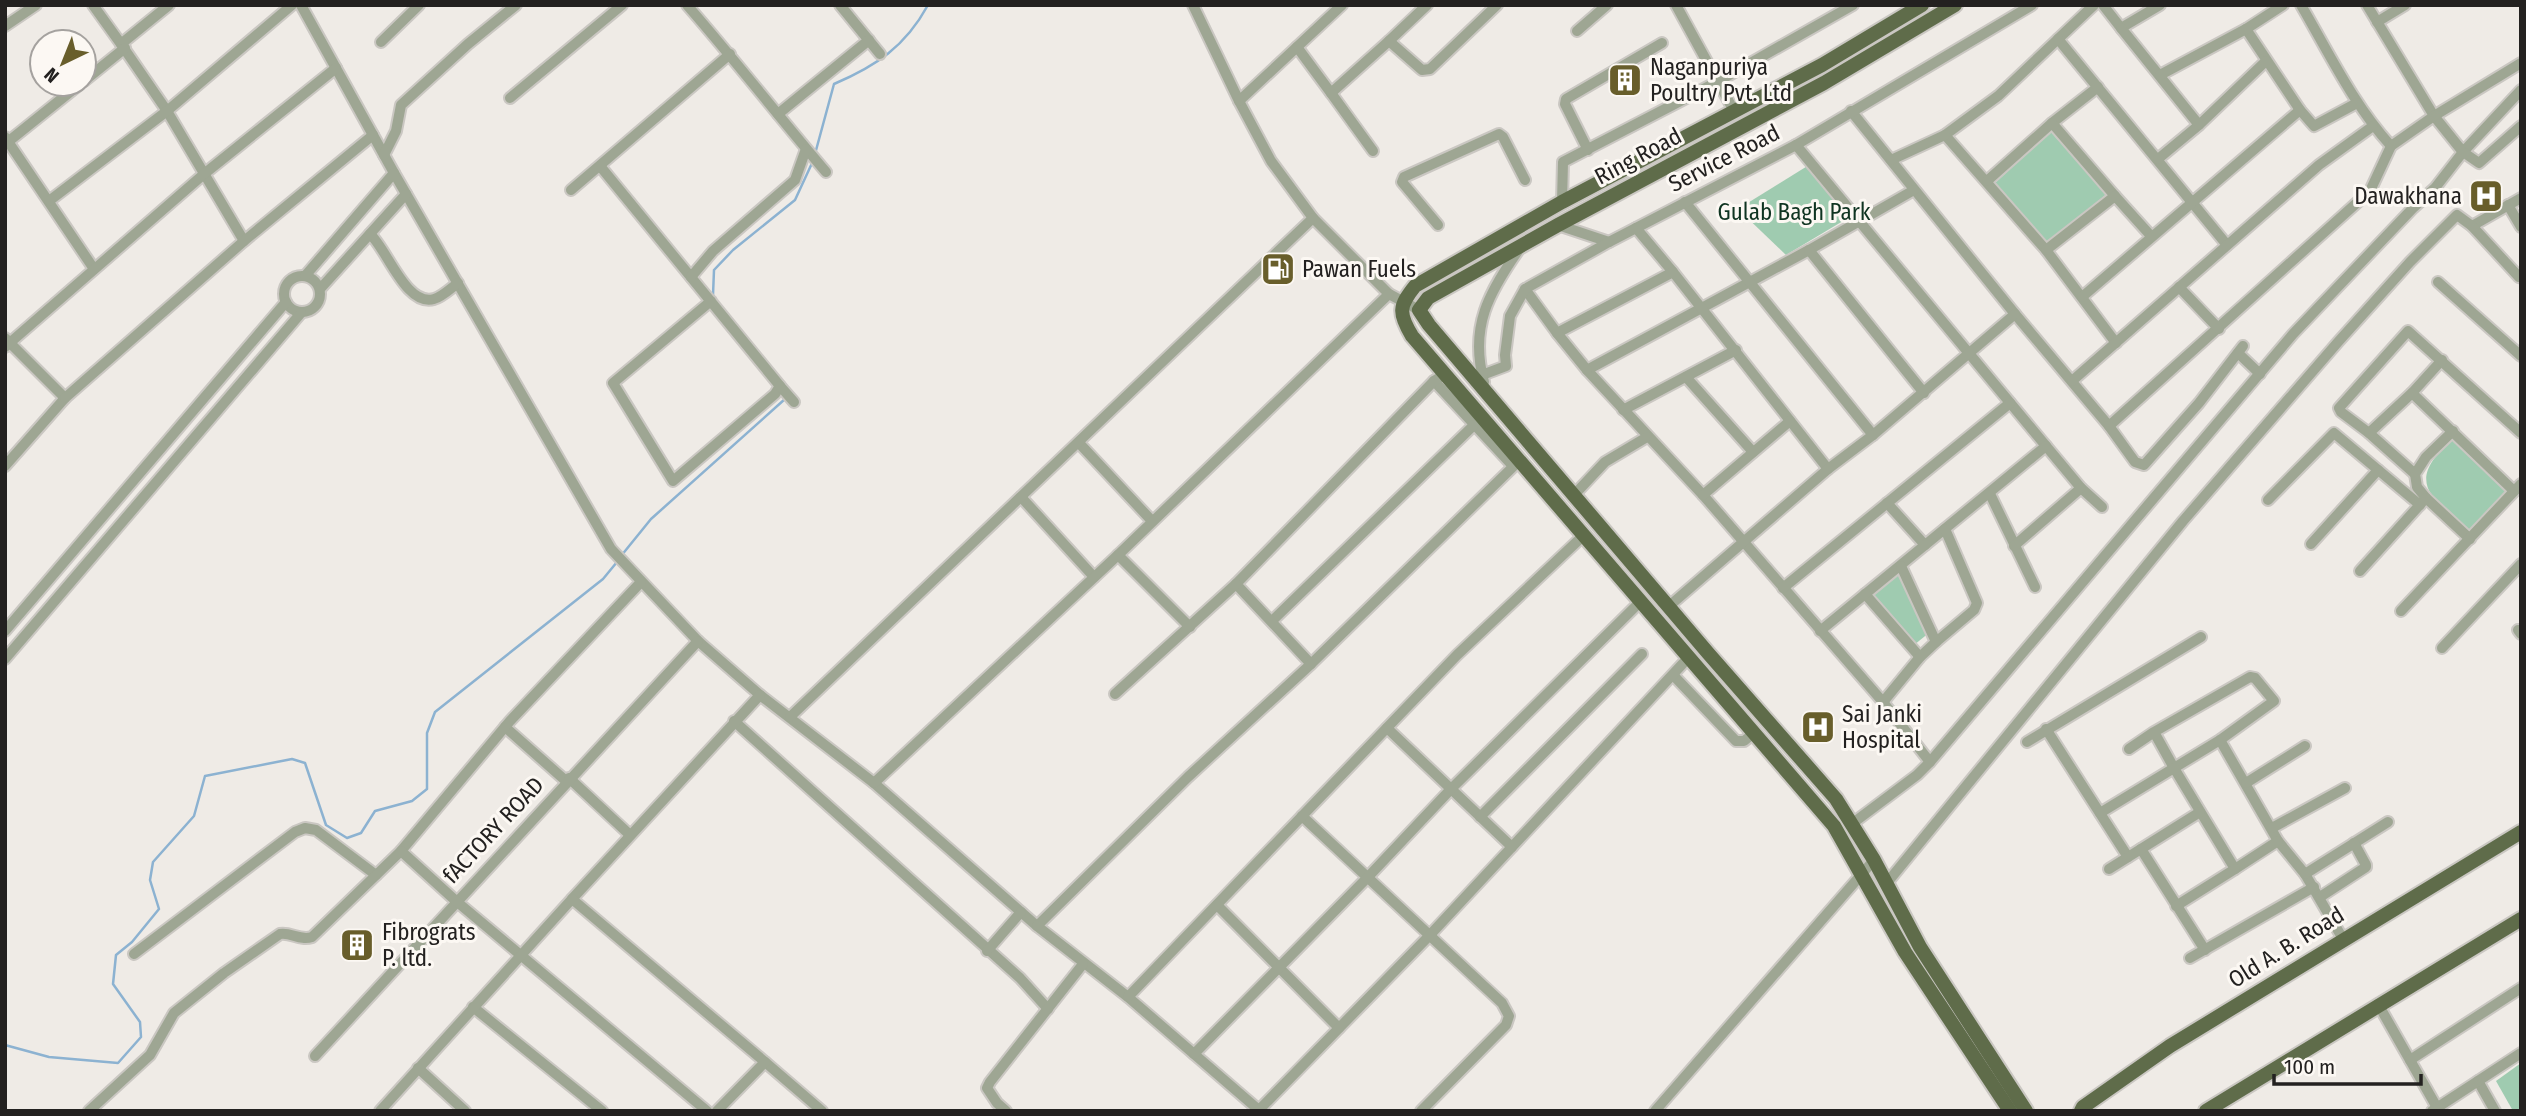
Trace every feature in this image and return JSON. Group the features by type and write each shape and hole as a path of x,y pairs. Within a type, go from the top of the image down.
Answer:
{"main road":[{"name":"Ring Road","path":"1402,302 1415,286 1562,202 1822,65 1922,5"},
{"name":"Ring Road","path":"1419,310 1428,298 1524,243 1824,83 1955,5"},
{"path":"1402,302 1402,320 1440,378 1584,535 1834,826 1905,952 2010,1111"},
{"path":"1419,310 1668,607 1836,799 1874,860 1920,947 2026,1111"},
{"name":"Old A. B. Road","path":"2081,1111 2170,1046 2521,832"},
{"path":"2206,1111 2521,919"}],"street":[{"path":"5,26 36,5"},
{"path":"93,5 167,111 244,241"},
{"path":"98,69 169,5"},
{"path":"48,201 167,111 292,5"},
{"path":"301,5 394,173 611,549 698,641 760,695 874,783 1037,926 1128,997 1259,1110 1429,936 1689,657"},
{"path":"381,42 419,5"},
{"path":"384,155 396,131 401,106 468,44 516,5"},
{"path":"510,98 622,5"},
{"path":"687,5 826,172"},
{"path":"840,5 880,54"},
{"path":"1194,5 1238,101 1271,161 1313,218 1389,294 1419,310"},
{"path":"1238,101 1342,5"},
{"path":"1331,93 1427,5"},
{"path":"1389,41 1426,71 1497,5"},
{"path":"1577,31 1607,5"},
{"path":"1675,5 1734,111"},
{"path":"1562,202 1563,162 1717,82 1853,5"},
{"name":"Service Road","path":"1525,289 1796,145 2032,5"},
{"path":"1891,160 1945,135 1997,96 2094,5"},
{"path":"2103,5 2199,125"},
{"path":"2121,28 2160,5"},
{"path":"2160,75 2246,29 2283,5"},
{"path":"2301,5 2357,103 2390,146"},
{"path":"2367,5 2434,116 2463,152 2479,163 2521,126"},
{"path":"2377,22 2405,5"},
{"path":"2246,29 2300,110 2314,126 2357,103"},
{"path":"2058,39 2227,245"},
{"path":"778,114 869,40"},
{"path":"1588,150 1565,104 1566,99 1662,43"},
{"path":"1297,47 1373,151"},
{"path":"571,190 730,54"},
{"path":"2158,159 2199,125 2266,61"},
{"path":"2109,426 2370,191 2390,146 2521,63"},
{"path":"65,398 7,343 204,174 336,68"},
{"path":"1987,181 2052,123 2098,87"},
{"path":"1853,823 1917,775 1930,762 2293,334 2435,188 2463,152 2521,90"},
{"path":"62,98 7,139 94,269"},
{"path":"2082,296 2300,110"},
{"path":"1851,111 2109,426 2135,462 2144,465 2241,350 2260,374"},
{"path":"2052,123 2151,236"},
{"path":"2072,381 2319,166 2373,126"},
{"path":"1438,225 1402,182 1404,177 1499,134 1525,180"},
{"path":"5,466 65,398 244,241 373,135"},
{"path":"1945,135 2046,250 2116,343"},
{"path":"1796,145 1862,221 2081,488 2102,507"},
{"path":"691,277 713,251 795,180 811,155"},
{"path":"600,166 787,395 775,394 673,481 613,383 710,301"},
{"path":"305,276 394,173"},
{"path":"1587,370 1914,190"},
{"path":"320,289 314,281 305,276 295,277 287,283 284,292 286,302 300,313 310,311 318,304 320,289 406,194"},
{"path":"2046,250 2115,196"},
{"path":"2472,226 2521,198"},
{"path":"1685,202 1873,435"},
{"path":"2508,205 2521,227"},
{"path":"1886,884 2183,521 2338,341 2457,215 2472,226 2520,277"},
{"path":"790,717 1313,218"},
{"path":"1558,225 1609,242"},
{"path":"1636,228 1703,308 1828,469"},
{"path":"370,234 377,240 409,290 422,299 435,299 458,283"},
{"path":"1487,392 1478,342 1481,321 1489,297 1524,243"},
{"path":"1809,250 1924,393"},
{"path":"1557,332 1673,272"},
{"path":"2438,282 2521,356"},
{"path":"2179,287 2219,329"},
{"path":"1482,375 1506,366 1510,316 1525,289 1587,370 1703,495 1883,702 1930,762"},
{"path":"874,783 1118,555 1389,294"},
{"path":"5,631 286,302"},
{"path":"5,659 300,313"},
{"path":"1668,607 1828,469 1924,393 2015,314"},
{"path":"2423,502 2415,474 2339,408 2408,331 2521,433"},
{"path":"1623,410 1736,351"},
{"path":"2369,433 2412,393 2442,360"},
{"path":"1686,377 1752,452"},
{"path":"1037,926 1188,777 1311,664 1516,463 1474,425 1440,378 1236,584 1115,694"},
{"path":"2401,611 2517,487 2412,393"},
{"path":"1783,588 2010,402"},
{"path":"1703,495 1790,421"},
{"path":"1272,621 1474,425"},
{"path":"2415,474 2427,457 2453,431"},
{"path":"2267,500 2334,433 2378,470 2470,539"},
{"path":"1574,495 1605,462 1647,437"},
{"path":"1079,443 1153,521"},
{"path":"1820,631 2046,446"},
{"path":"2311,544 2378,470"},
{"path":"2014,546 2081,488"},
{"path":"1990,494 2035,587"},
{"path":"1021,497 1094,577"},
{"path":"2360,571 2423,502"},
{"path":"1887,503 1925,545"},
{"path":"1883,702 1920,657 1974,610 1977,603 1945,529"},
{"path":"1128,997 1457,655 1584,535"},
{"path":"74,550 89,562"},
{"path":"1118,555 1190,626"},
{"path":"2442,648 2521,564"},
{"path":"1901,566 1937,642"},
{"path":"89,1111 150,1055 174,1013 224,973 280,934 287,933 306,939 312,937 401,851 505,727 641,582"},
{"path":"1236,584 1311,664"},
{"path":"1865,594 1920,657"},
{"path":"1194,1054 1451,789 1641,601"},
{"path":"2027,742 2201,636"},
{"name":"fACTORY ROAD","path":"317,1052 698,641"},
{"path":"1480,817 1642,654"},
{"path":"1674,676 1736,741 1744,741 1755,732"},
{"path":"2100,813 2220,740 2274,701 2255,678 2250,677 2129,749"},
{"path":"380,1111 760,695"},
{"path":"734,721 1020,978 1048,1009"},
{"path":"505,727 630,835"},
{"path":"1387,728 1512,847"},
{"path":"2046,729 2128,858"},
{"path":"2154,732 2235,869"},
{"path":"2220,740 2278,841 2317,892 2343,939"},
{"path":"2246,783 2305,746"},
{"path":"2272,828 2346,788"},
{"path":"2109,869 2200,812"},
{"path":"1302,816 1502,1003 1509,1016 1506,1025 1422,1111"},
{"path":"2305,874 2388,822"},
{"path":"134,954 295,832 305,828 316,830 376,875"},
{"path":"2176,906 2278,841"},
{"path":"2190,958 2365,867 2354,843"},
{"path":"2141,849 2205,950"},
{"path":"401,851 456,901 707,1111"},
{"path":"1655,1111 1874,860"},
{"path":"572,899 822,1111"},
{"path":"1217,905 1339,1028"},
{"path":"987,951 1021,912"},
{"path":"1006,1111 987,1088 1083,964"},
{"path":"2410,1060 2521,988"},
{"path":"2378,1004 2436,1110 2521,1053"},
{"path":"473,1007 602,1111"},
{"path":"717,1111 765,1062"},
{"path":"418,1068 465,1111"},
{"path":"2478,1081 2495,1111"}],"green space":[{"path":"2050,131 2107,194 2045,244 1994,184"},
{"name":"Gulab Bagh Park","path":"1809,165 1848,218 1786,255 1738,209"},
{"path":"2455,437 2510,491 2472,533 2435,499 2428,489 2426,478 2439,453"},
{"path":"1900,570 1930,632 1914,645 1871,591"},
{"path":"2521,1063 2521,1111 2513,1111 2496,1081"}],"waterway":[{"path":"815,154 834,84 888,54 910,33 928,5"},
{"path":"715,298 714,270 733,250 795,200 813,161"},
{"path":"621,556 651,519 785,399"},
{"path":"5,1045 49,1057 118,1063 141,1037 140,1022 113,984 116,955 132,942 159,909 150,880 153,862 194,816 205,776 292,759 305,763 326,825 347,838 361,833 375,811 412,801 427,789 427,733 435,712 603,579 617,562"}],"place":[{"name":"Naganpuriya Poultry Pvt. Ltd","path":"1625,80"},
{"name":"Dawakhana","path":"2486,196"},
{"name":"Pawan Fuels","path":"1278,269"},
{"name":"Sai Janki Hospital","path":"1818,727"},
{"name":"Fibrograts P. ltd.","path":"357,945"}]}
